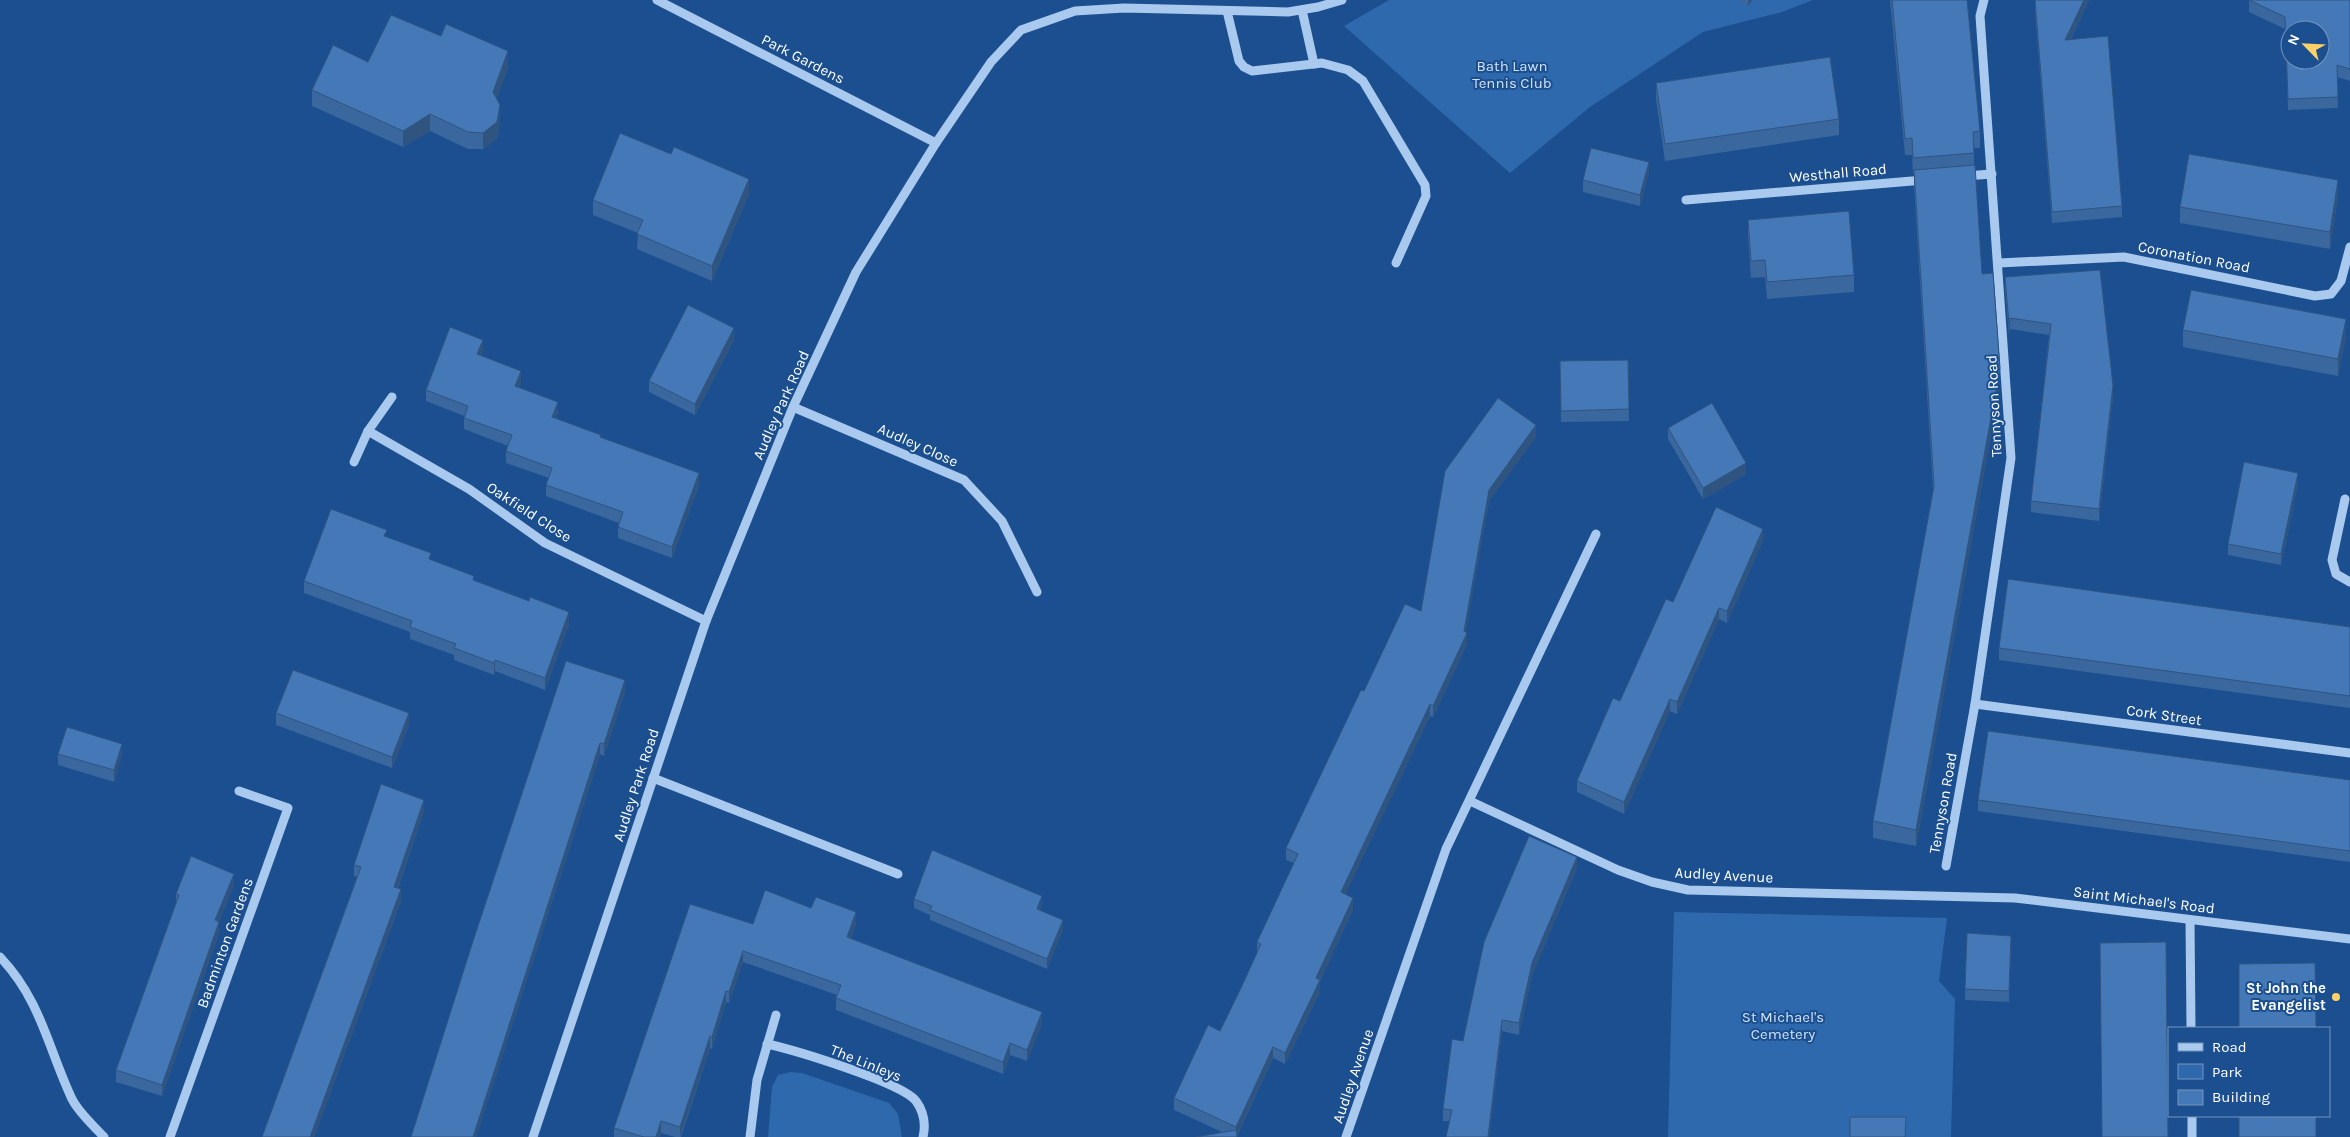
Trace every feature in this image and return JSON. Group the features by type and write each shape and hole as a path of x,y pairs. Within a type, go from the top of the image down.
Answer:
{"street":[{"name":"Park Gardens","path":"657,0 936,143"},
{"name":"Audley Park Road","path":"533,1137 706,621 793,408 856,272 936,143 991,62 1021,30 1075,10 1124,8 1288,12 1342,0"},
{"name":"Tennyson Road","path":"1946,866 1975,704 2011,458 1999,263 1980,16 1984,0"},
{"path":"1302,10 1314,64"},
{"path":"1227,11 1239,61 1244,67 1252,71 1314,64 1332,65 1348,70 1363,81 1424,185 1426,196 1396,263"},
{"path":"1952,177 1992,174"},
{"name":"Westhall Road","path":"1686,200 1932,179"},
{"name":"Coronation Road","path":"1999,263 2124,257 2315,296 2331,294 2341,281 2350,247"},
{"path":"354,462 368,430 392,398"},
{"name":"Audley Close","path":"793,408 964,480 1002,521 1037,592"},
{"name":"Oakfield Close","path":"368,430 469,489 545,543 706,621"},
{"path":"2345,500 2332,560 2336,574 2350,582"},
{"name":"Audley Avenue","path":"1346,1137 1446,849 1596,534"},
{"name":"Cork Street","path":"1975,704 2350,753"},
{"path":"653,778 898,874"},
{"name":"Badminton Gardens","path":"170,1137 288,808 239,791"},
{"name":"Audley Avenue","path":"1470,801 1618,870 1652,882 1688,890 1934,895"},
{"name":"Saint Michael's Road","path":"1934,895 2015,898 2350,939"},
{"path":"2190,920 2191,1027"},
{"path":"0,957 15,973 39,1013 73,1101 104,1137"},
{"path":"750,1137 757,1080 776,1015"},
{"name":"The Linleys","path":"767,1044 802,1052 888,1085 915,1100 926,1124 923,1137"},
{"path":"2192,1117 2192,1137"}],"green space":[{"name":"Bath Lawn Tennis Club","path":"1389,0 1813,0 1782,12 1703,32 1590,107 1510,173 1344,26"},
{"name":"St Michael's Cemetery","path":"1674,912 1947,918 1939,981 1955,999 1951,1137 1668,1137"},
{"path":"790,1072 802,1073 889,1103 898,1114 902,1137 768,1137 772,1087 778,1075"}],"building":[{"path":"1892,0 1967,0 1980,131 1973,132 1974,153 1913,158 1912,138 1905,139"},
{"path":"2035,0 2084,0 2065,40 2108,36 2122,206 2052,212"},
{"path":"2249,0 2350,0 2350,69 2337,65 2338,97 2288,99 2287,70 2330,70 2330,20 2285,20 2285,17"},
{"path":"391,15 441,36 446,24 508,51 493,92 500,105 497,122 483,133 468,132 430,114 403,131 312,90 333,45 368,62"},
{"path":"1830,57 1839,119 1665,144 1656,83"},
{"path":"620,133 671,154 674,147 749,179 712,266 637,234 643,220 593,200"},
{"path":"1591,148 1649,162 1640,195 1583,180"},
{"path":"2189,154 2338,180 2330,232 2180,207"},
{"path":"1975,165 1982,274 1993,273 2000,368 1916,830 1873,821 1934,486 1914,170"},
{"path":"1849,211 1854,275 1767,282 1765,260 1751,261 1748,220"},
{"path":"2100,270 2113,385 2099,509 2031,501 2051,324 2010,318 2009,324 2005,277"},
{"path":"2191,290 2346,319 2338,359 2183,330"},
{"path":"688,305 734,328 695,404 649,381"},
{"path":"450,327 483,340 477,354 521,371 515,386 558,402 552,417 601,435 600,437 699,473 672,547 618,527 623,512 546,485 552,468 506,451 512,435 464,418 468,406 426,390"},
{"path":"1628,360 1629,409 1561,411 1560,361"},
{"path":"1498,398 1536,425 1489,490 1464,631 1467,633 1433,706 1430,704 1341,892 1353,898 1316,978 1320,980 1285,1053 1273,1047 1236,1127 1174,1098 1208,1025 1220,1031 1241,988 1261,944 1257,942 1298,854 1286,848 1361,690 1364,691 1405,604 1421,611 1445,471"},
{"path":"1712,403 1746,463 1703,488 1668,428"},
{"path":"2244,462 2298,473 2281,554 2228,544"},
{"path":"1716,507 1763,529 1727,611 1719,608 1677,702 1670,699 1624,802 1577,781 1613,698 1620,701 1666,599 1673,602"},
{"path":"331,509 387,530 384,536 431,553 429,559 474,576 473,580 529,601 530,597 569,612 545,678 495,660 494,663 454,648 456,644 410,627 412,621 304,581"},
{"path":"2008,579 2350,627 2350,696 1999,648"},
{"path":"566,661 625,680 604,744 600,743 473,1137 411,1137 474,938"},
{"path":"293,670 409,713 392,757 276,713"},
{"path":"67,727 122,744 114,770 58,754"},
{"path":"1988,731 2350,780 2350,851 1978,800"},
{"path":"381,784 424,800 394,887 401,889 310,1137 262,1137 361,867 354,865"},
{"path":"1529,836 1577,857 1532,963 1519,1023 1502,1020 1488,1137 1446,1137 1452,1110 1443,1109 1452,1039 1463,1041 1484,942"},
{"path":"932,850 1042,896 1037,909 1063,920 1047,959 930,910 932,906 914,899"},
{"path":"191,856 234,874 215,920 219,922 162,1085 116,1070 179,895 176,894"},
{"path":"765,890 811,908 816,897 856,912 847,937 1042,1012 1027,1050 1010,1043 1003,1062 836,998 841,985 743,951 729,992 726,991 680,1127 661,1121 656,1137 644,1137 614,1128 690,904 753,924"},
{"path":"1967,933 2011,936 2009,991 1965,989"},
{"path":"2166,942 2168,1137 2102,1137 2100,943"},
{"path":"2315,963 2316,1027 2239,1027 2239,964"},
{"path":"1850,1117 1906,1117 1905,1137 1850,1137"},
{"path":"2239,1117 2316,1117 2316,1137 2239,1137"},
{"path":"1236,1130 1237,1137 1196,1137"}],"place":[{"name":"St John the Evangelist","path":"2336,997"}]}
